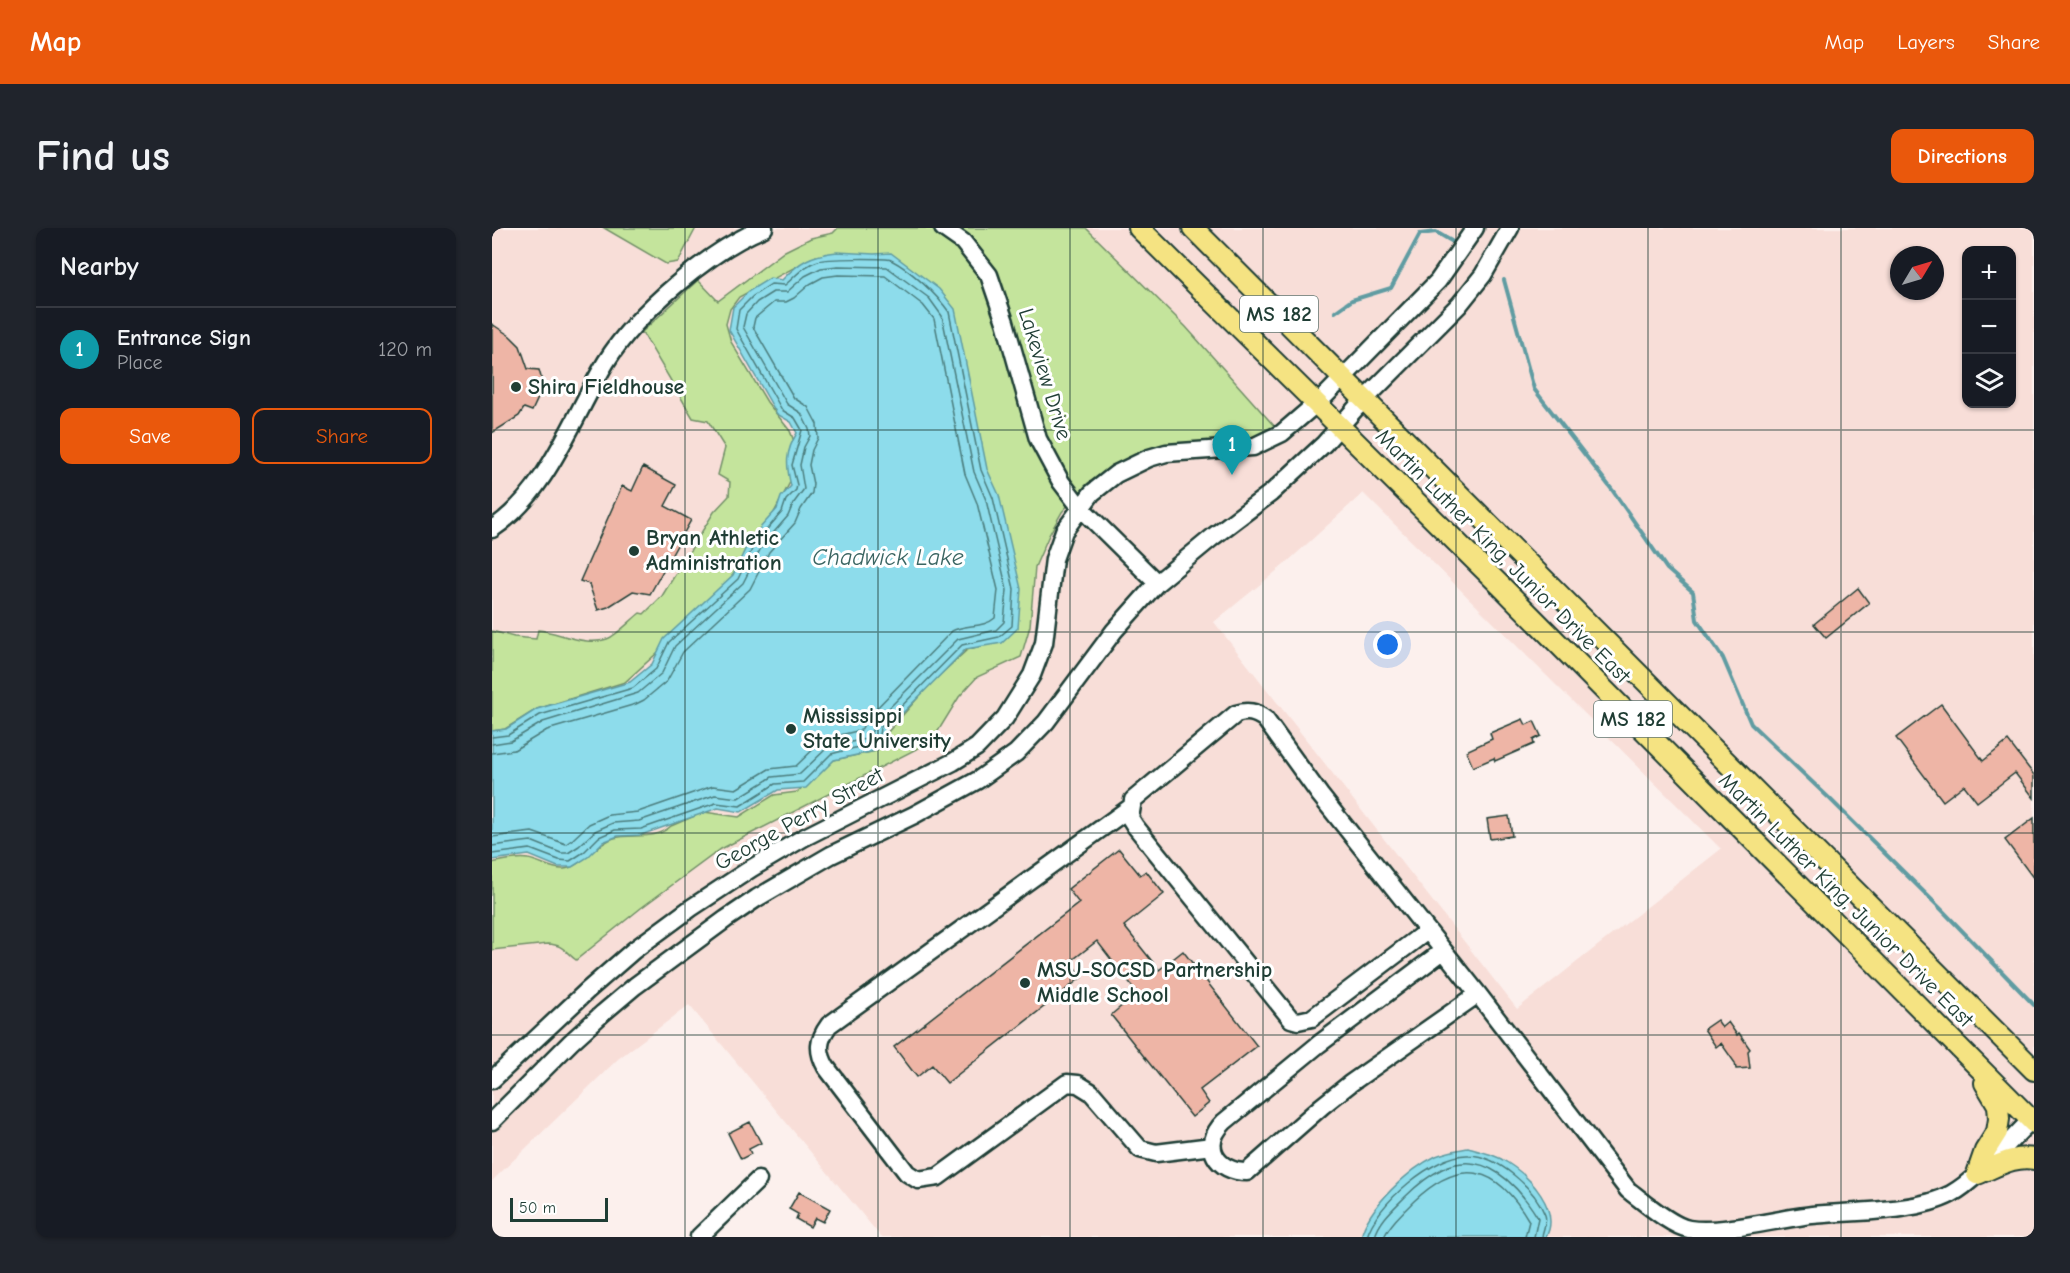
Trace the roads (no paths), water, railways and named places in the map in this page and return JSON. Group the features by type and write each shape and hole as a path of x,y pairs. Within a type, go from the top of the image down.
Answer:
{"main road":[{"name":"Martin Luther King, Junior Drive East","path":"1139,228 1512,597 2033,1122"},
{"name":"Martin Luther King, Junior Drive East","path":"1193,228 2034,1070"},
{"path":"1970,1060 1998,1105 1999,1119 1997,1132 1985,1151 1977,1174"},
{"path":"1977,1174 2009,1160 2026,1157 2034,1159"}],"street":[{"path":"492,530 519,508 536,487 608,360 629,332 688,275 722,251 764,228"},
{"name":"Lakeview Drive","path":"944,228 963,242 989,275 1005,322 1038,439 1061,482 1080,507 1157,583"},
{"name":"George Perry Street","path":"494,1074 627,956 691,908 803,838 953,762 977,747 1015,705 1032,675 1047,626 1054,559 1064,531 1080,507 1104,482 1128,466 1166,453 1253,447 1282,433 1342,378 1438,281 1475,228"},
{"path":"492,1121 603,1013 635,986 726,919 831,855 914,815 978,780 1010,758 1046,722 1114,631 1157,583 1270,493 1340,428 1459,305 1483,275 1510,228"},
{"path":"1428,931 1312,1018 1298,1022 1291,1019 1135,826 1130,818 1133,800 1236,714 1244,711 1255,712 1265,719 1320,795 1428,931 1443,951 1478,994 1628,1190 1655,1211 1688,1228 1717,1229 1811,1215 1919,1205 1951,1194 1977,1174 2025,1126 2033,1122"},
{"path":"1131,807 829,1025 823,1033 819,1054 826,1067 907,1173 918,1180 938,1177 1067,1083 1078,1084 1091,1092 1140,1149 1156,1153 1212,1146"},
{"path":"1443,951 1319,1044 1224,1122 1212,1137 1212,1146 1217,1158 1227,1168 1247,1172 1344,1089 1478,994"},
{"path":"699,1237 758,1180"}],"water":[{"name":"Chadwick Lake","path":"837,252 891,253 939,289 955,309 987,469 999,495 1021,589 1018,628 1002,643 966,649 884,732 886,744 875,751 834,760 806,788 778,790 741,812 718,808 641,835 618,836 603,842 588,857 572,867 558,867 529,855 492,860 492,731 506,729 537,709 630,682 652,664 664,639 733,575 750,539 777,509 781,497 791,486 788,459 790,446 797,433 791,422 777,414 729,330 733,307 749,291 770,278 782,280 806,260"},
{"path":"1468,1148 1503,1160 1534,1185 1546,1205 1549,1216 1550,1227 1546,1237 1361,1237 1372,1214 1402,1179 1436,1156"}],"waterway":[{"path":"1335,312 1352,300 1391,288 1420,234 1436,232 1453,242"},
{"path":"1504,280 1534,389 1613,491 1667,569 1693,592 1697,620 1723,658 1751,724 1942,910 2034,1005"}],"place":[{"name":"Shira Fieldhouse","path":"516,387"},
{"name":"Entrance Sign","path":"1232,475"},
{"name":"Bryan Athletic Administration","path":"634,551"},
{"name":"Mississippi State University","path":"791,729"},
{"name":"MSU-SOCSD Partnership Middle School","path":"1025,983"}]}
